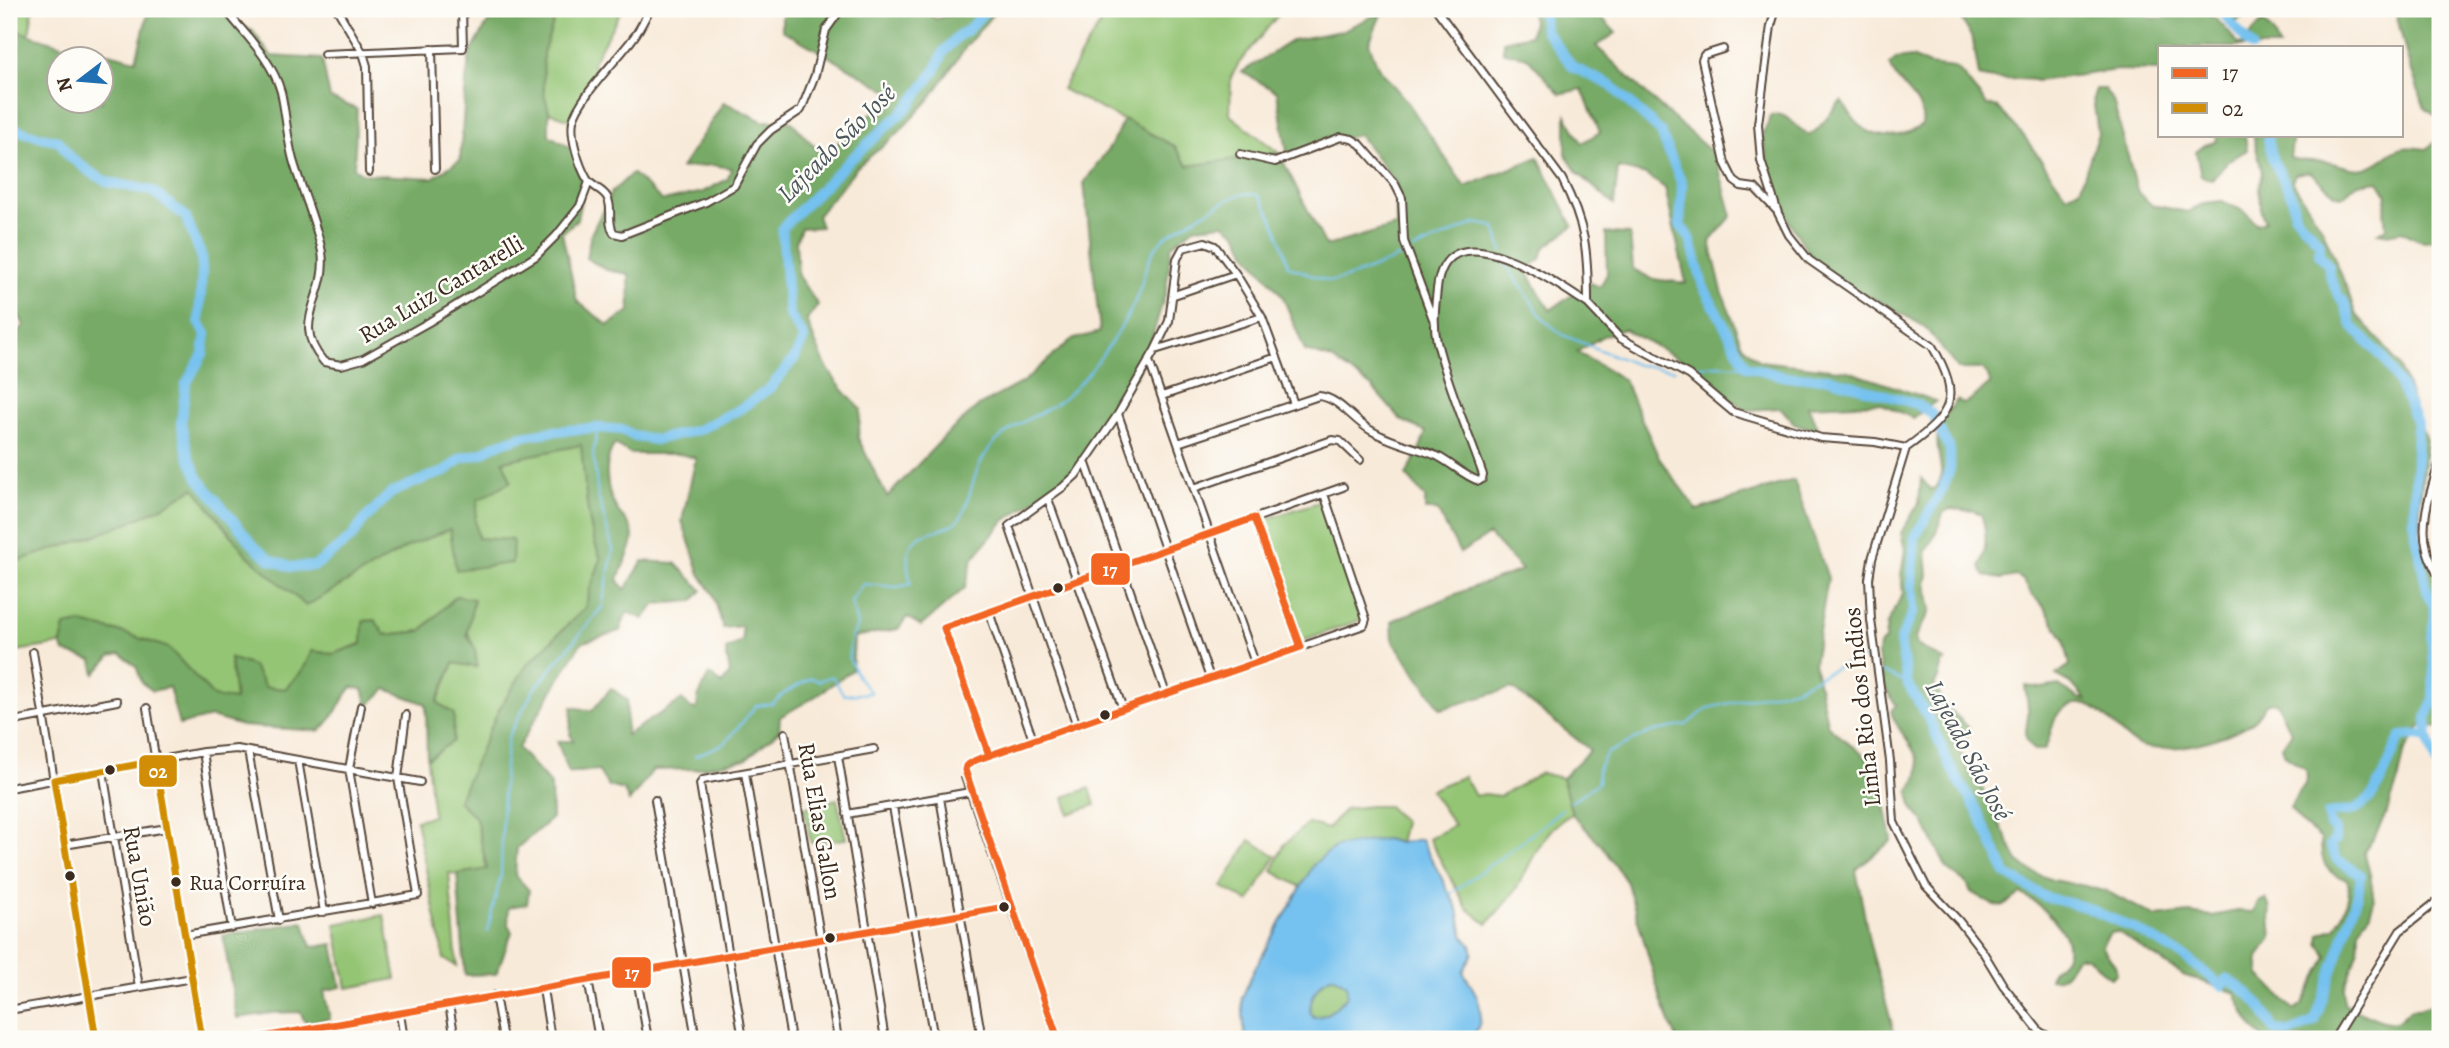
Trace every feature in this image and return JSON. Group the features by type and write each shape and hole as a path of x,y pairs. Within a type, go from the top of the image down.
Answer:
{"street":[{"name":"Rua Luiz Cantarelli","path":"225,9 263,55 280,91 293,158 322,255 322,275 308,331 312,349 324,362 341,365 363,359 536,256 580,206 589,182"},
{"path":"337,9 363,52 367,66 369,172"},
{"path":"324,54 463,48 462,9"},
{"path":"650,9 635,36 585,99 573,120 573,134 589,182 607,197 610,228 614,233 622,235 706,202 734,186 757,144 771,130 801,110 815,75 827,30 841,9"},
{"path":"1436,9 1562,178 1576,207 1585,236 1588,304"},
{"path":"1434,321 1438,276 1448,258 1461,250 1482,251 1510,259 1543,275 1588,304 1620,338 1689,374 1733,412 1821,438 1875,442 1906,448 1931,429 1941,417 1951,387 1932,346 1809,260 1789,235 1778,213 1761,161 1758,124 1771,26 1776,9"},
{"path":"432,49 435,169"},
{"path":"1723,49 1704,55 1702,60 1723,158 1734,181 1741,186 1755,188 1778,213"},
{"path":"1178,443 1319,396 1331,397 1368,429 1453,464 1475,481 1482,479 1480,466 1444,367 1434,321 1404,241 1402,198 1395,184 1360,144 1352,139 1341,137 1275,162 1240,154"},
{"path":"1077,726 1010,526 1070,481 1118,414 1169,321 1177,259 1183,248 1205,242 1215,246 1236,274 1262,317 1294,404"},
{"path":"1174,295 1236,274"},
{"path":"1155,350 1262,317"},
{"path":"1162,396 1277,357"},
{"path":"1149,361 1255,663"},
{"path":"1118,414 1210,678"},
{"path":"1194,488 1324,442 1340,441 1360,460"},
{"name":"Linha Rio dos Índios","path":"1906,448 1872,559 1869,579 1871,620 1891,761 1894,822 1926,886 1959,921 1983,952 2003,985 2040,1032 2053,1039"},
{"path":"1085,461 1166,694"},
{"path":"2440,461 2424,534 2427,551 2440,580"},
{"path":"989,755 944,628 1343,487"},
{"path":"1058,1039 970,792 965,777 966,766 989,755 1364,625 1366,619 1324,494"},
{"path":"1048,499 1123,709"},
{"path":"1254,518 1301,647"},
{"path":"989,611 1033,740"},
{"path":"33,652 96,1039"},
{"path":"9,722 117,701"},
{"path":"361,706 349,769 372,904"},
{"path":"147,708 202,1039"},
{"path":"185,935 418,895 398,778 406,715"},
{"name":"Rua Elias Gallon","path":"785,733 838,1039"},
{"path":"9,788 203,752 237,749 420,782"},
{"path":"743,1039 699,788 703,780 874,749"},
{"path":"248,751 279,920"},
{"path":"203,752 232,928"},
{"path":"838,756 885,1039"},
{"path":"298,760 324,912"},
{"name":"Rua União","path":"103,771 139,987"},
{"path":"745,773 791,1039"},
{"path":"848,814 970,792"},
{"path":"940,798 982,1039"},
{"path":"655,800 696,1039"},
{"path":"893,807 934,1039"},
{"path":"64,845 167,828"},
{"path":"2334,1039 2400,931 2440,899"},
{"path":"252,1039 1011,906"},
{"path":"636,973 648,1039"},
{"path":"9,1010 192,978"},
{"path":"588,980 599,1039"},
{"path":"543,989 551,1039"},
{"path":"495,995 503,1039"},
{"path":"449,1005 455,1039"},
{"path":"400,1014 404,1039"}],"green space":[{"path":"9,9 33,9 29,35 9,28"},
{"path":"149,9 226,9 239,24 253,31 271,56 322,59 330,98 357,109 354,168 363,174 432,178 460,160 470,54 491,17 502,9 558,9 543,53 549,135 574,150 583,189 577,220 562,233 577,301 608,325 630,311 629,274 607,270 586,258 591,234 611,193 632,173 663,201 703,192 728,179 731,168 713,165 681,168 724,102 762,121 792,122 823,156 894,94 782,30 782,9 927,9 935,19 957,13 960,9 997,9 967,45 929,100 896,135 857,167 817,216 821,227 801,228 796,242 798,276 818,305 807,320 828,368 841,388 861,409 858,438 887,497 948,433 980,405 1023,382 1071,340 1100,332 1084,183 1111,145 1124,119 1174,146 1188,166 1279,153 1326,246 1396,226 1396,183 1359,135 1288,158 1277,92 1242,72 1293,40 1341,31 1382,12 1369,43 1378,67 1409,104 1465,187 1538,157 1573,226 1544,248 1541,259 1526,270 1550,310 1590,283 1600,287 1607,274 1606,233 1630,234 1633,269 1652,279 1686,283 1665,188 1646,175 1618,168 1614,205 1577,172 1566,155 1566,115 1582,143 1600,132 1582,89 1560,94 1527,57 1503,52 1503,41 1530,35 1533,21 1530,9 1594,9 1616,33 1596,46 1715,155 1732,216 1710,241 1722,291 1742,345 1760,361 1848,371 1936,401 1913,418 1880,403 1808,406 1818,430 1795,424 1781,408 1747,410 1716,391 1694,367 1624,329 1603,336 1577,352 1624,380 1659,458 1697,510 1794,480 1828,578 1814,663 1828,726 1878,767 1892,840 1856,870 1870,945 1896,1039 1677,1039 1662,1003 1627,883 1602,846 1572,814 1562,778 1590,750 1512,688 1441,709 1393,641 1392,621 1522,570 1489,535 1460,553 1437,510 1425,510 1425,497 1406,475 1426,432 1401,420 1372,387 1332,359 1305,351 1283,297 1247,253 1238,234 1224,224 1195,227 1171,246 1166,291 1148,351 1136,376 1097,425 1085,458 1059,484 1004,521 973,558 965,588 921,626 907,617 898,629 854,637 852,670 813,698 780,717 779,731 746,759 695,769 653,770 629,802 624,790 608,786 598,770 569,773 557,741 573,741 570,734 572,707 592,711 611,688 627,700 626,735 682,700 691,708 697,709 698,698 709,674 722,684 730,673 726,650 742,641 742,626 723,628 713,594 700,574 682,521 696,458 679,454 631,454 615,444 608,459 608,487 614,504 633,534 629,554 618,579 625,590 643,561 675,563 702,590 693,601 655,604 644,619 627,612 620,631 581,643 518,748 551,785 552,818 517,848 515,875 529,890 527,904 509,907 508,924 512,932 496,974 465,975 457,874 487,869 476,818 458,801 498,711 527,665 585,608 601,559 589,518 581,445 503,461 511,481 478,500 475,520 478,538 513,540 512,563 456,570 450,529 407,547 306,606 247,555 194,488 127,523 9,564 9,345 24,325 16,311 9,312 9,28 65,46 46,46 46,116 116,116 116,55 136,60"},
{"path":"558,9 622,9 593,62 596,75 570,120 549,112 544,93 543,53"},
{"path":"1110,9 1275,9 1279,14 1239,63 1231,77 1230,115 1279,153 1188,166 1174,146 1062,89"},
{"path":"1956,9 2144,9 2149,18 2163,18 2174,16 2186,9 2211,15 2240,46 2158,46 2158,71 2117,70 2037,81 1979,76 1973,40"},
{"path":"2219,9 2245,9 2244,17 2238,21 2222,18"},
{"path":"2395,9 2440,9 2440,118 2425,109 2407,57"},
{"path":"2263,21 2273,33 2279,46 2240,46"},
{"path":"1912,57 1929,65 1954,68 1961,73 1987,105 1995,106 2023,135 2066,195 2080,189 2098,133 2093,98 2096,89 2104,89 2113,101 2138,193 2152,205 2188,212 2204,203 2222,201 2244,211 2257,224 2265,221 2259,187 2262,172 2253,136 2293,136 2290,158 2360,169 2374,165 2397,150 2413,147 2426,149 2440,138 2440,213 2436,215 2440,223 2438,238 2433,240 2419,240 2402,231 2378,233 2386,228 2384,212 2387,194 2379,181 2356,184 2344,196 2336,195 2310,172 2295,174 2292,181 2322,228 2355,313 2400,367 2426,440 2420,533 2440,591 2440,728 2421,726 2404,753 2399,778 2387,812 2364,852 2374,901 2369,916 2359,929 2358,952 2344,988 2344,1004 2379,1020 2393,1022 2400,1020 2411,1009 2440,1002 2440,1039 2264,1039 2247,1018 2236,993 2183,975 2118,932 2110,933 2101,946 2115,965 2117,973 2111,978 2088,958 2077,957 2064,976 2049,978 2065,957 2067,949 2066,939 2054,920 2046,911 2021,894 2002,906 1993,905 1971,892 1967,883 1947,869 1924,822 1913,809 1909,792 1917,778 1918,760 1891,711 1896,705 1883,685 1879,646 1885,640 1887,624 1903,593 1901,575 1905,550 1901,533 1919,503 1921,478 1931,490 1940,479 1937,441 1939,430 1957,400 1964,404 1990,384 1988,375 1982,369 1958,369 1925,327 1855,291 1813,259 1781,209 1763,141 1763,132 1770,116 1782,115 1810,135 1842,101 1859,124 1875,134 1894,136 1922,125 1920,107 1893,72 1890,64 1896,59","holes":["1950,509 1981,514 1985,547 1980,566 1984,575 2001,579 2016,576 2023,580 2064,639 2070,665 2056,675 2071,683 2086,700 2078,698 2059,685 2041,688 2025,686 2028,712 2026,738 2035,750 2044,750 2058,715 2072,705 2091,707 2132,742 2144,747 2175,748 2210,741 2240,729 2254,721 2267,703 2276,702 2292,732 2282,747 2285,755 2306,769 2304,786 2290,808 2302,823 2321,839 2325,865 2333,874 2347,879 2349,885 2346,904 2335,928 2320,934 2319,942 2327,957 2303,1003 2294,1010 2260,975 2258,957 2272,938 2266,899 2258,902 2253,912 2237,911 2212,916 2189,913 2156,917 2110,893 2052,880 2030,871 2018,861 1977,778 1966,767 1958,745 1962,738 1969,735 1968,727 1945,705 1934,685 1945,661 1917,645 1915,638 1931,610 1926,583 1926,551 1938,530 1943,513"]},
{"path":"2216,136 2245,136 2247,150 2227,162 2212,180 2201,176 2196,152 2217,141"},
{"path":"581,444 589,518 601,559 585,608 527,665 476,818 487,870 449,873 457,966 444,959 416,820 433,816 427,759 453,740 454,714 437,702 454,663 477,667 456,596 421,631 385,635 333,654 312,651 303,670 285,689 265,687 252,666 230,659 236,701 214,697 168,648 124,633 81,623 65,626 61,644 9,652 9,564 128,523 194,488 247,555 407,547 450,528 478,539 475,520 477,500 511,481 503,461"},
{"path":"1322,501 1363,619 1303,641 1260,521"},
{"path":"456,596 474,599 467,634 475,648 477,667 454,663 437,702 454,714 453,741 427,759 426,704 386,689 368,706 363,689 352,687 319,731 242,726 211,717 179,725 169,687 153,691 142,683 136,666 121,654 111,656 95,674 92,660 64,652 61,644 65,626 81,623 124,633 169,648 214,697 235,700 230,658 253,666 265,687 285,689 303,670 312,651 333,654 362,644 363,621 375,620 385,635 421,631"},
{"path":"1541,773 1562,778 1572,814 1561,820 1545,837 1516,889 1487,924 1467,908 1429,839 1454,825 1430,790 1464,776 1475,796 1500,796"},
{"path":"1090,788 1095,805 1069,814 1064,797"},
{"path":"837,799 846,839 811,843 804,808"},
{"path":"1388,806 1404,822 1399,843 1385,839 1314,864 1301,887 1272,871 1284,845 1308,823 1327,829 1345,809"},
{"path":"1250,840 1276,856 1249,902 1222,887"},
{"path":"384,915 396,979 347,988 335,924"},
{"path":"304,922 311,947 333,944 341,987 324,991 330,1019 305,1022 300,1012 237,1018 223,935"},
{"path":"1334,976 1347,985 1347,996 1328,1013 1314,1017 1310,1013 1313,995 1319,985"}],"water":[{"path":"1385,839 1399,843 1421,839 1458,909 1463,936 1471,945 1473,953 1463,972 1477,996 1481,1013 1477,1030 1471,1039 1245,1039 1242,998 1254,970 1314,864 1335,847","holes":["1334,976 1347,985 1347,996 1336,1007 1324,1015 1314,1017 1310,1006 1319,985"]}],"waterway":[{"name":"Lajeado São José","path":"9,126 59,141 69,156 90,172 107,182 152,191 185,216 201,255 199,322 206,334 203,354 186,384 181,423 188,454 198,478 255,547 271,560 291,567 315,566 352,537 365,519 391,493 445,472 461,458 483,453 493,446 523,436 555,431 598,428 622,430 634,436 655,440 698,430 740,409 770,388 794,359 804,338 789,314 782,228 909,106 935,71 944,51 987,9"},
{"name":"Lajeado São José","path":"1542,9 1545,30 1573,67 1610,85 1660,131 1682,184 1680,225 1690,238 1703,286 1746,366 1786,377 1828,378 1916,404 1932,414 1950,450 1950,469 1943,488 1915,537 1912,579 1914,610 1900,641 1907,683 1930,721 1950,766 1979,814 2006,874 2045,897 2085,907 2133,928 2186,958 2222,986 2227,979 2255,1000 2274,1030 2289,1033 2315,1021 2358,895 2361,875 2337,860 2330,845 2335,840 2335,829 2330,826 2328,814 2349,811 2364,804 2378,787 2401,736 2419,735 2428,738"},
{"path":"2228,9 2226,17 2251,46"},
{"path":"2267,136 2273,160 2292,197 2295,215 2320,243 2319,254 2329,266 2329,274 2344,302 2352,326 2385,360 2417,423 2414,525 2435,616 2431,638 2433,700 2427,718 2428,738 2440,775"},
{"path":"695,756 725,743 756,706 772,704 786,692 812,678 818,681 832,676 844,695 871,693 858,677 849,658 850,644 857,625 851,601 863,584 897,587 911,584 908,562 910,547 916,539 957,521 964,511 979,466 995,443 1013,428 1064,398 1088,374 1128,315 1153,251 1164,238 1227,200 1249,194 1259,195 1269,212 1288,266 1313,276 1335,281 1406,254"},
{"path":"1413,250 1476,223 1495,227 1502,252"},
{"path":"1505,263 1544,320 1563,335 1637,365 1675,370"},
{"path":"1692,367 1746,366"},
{"path":"487,932 501,875 503,786 508,737 533,691 602,607 613,550 598,496 593,453 598,428"},
{"path":"1571,802 1598,783 1598,769 1607,753 1651,732 1686,725 1708,708 1796,688 1858,657 1868,661"},
{"path":"1882,672 1907,683"},
{"path":"1450,894 1522,842 1562,809"}],"transit line":[{"name":"17","path":"989,755 944,628 1254,518 1301,647 976,760 966,766 965,770 1058,1039"},
{"name":"02","path":"96,1039 54,780 156,761 202,1039"},
{"name":"17","path":"252,1039 1011,906"}],"place":[{"name":"Rua Corruíra","path":"176,882"}]}
